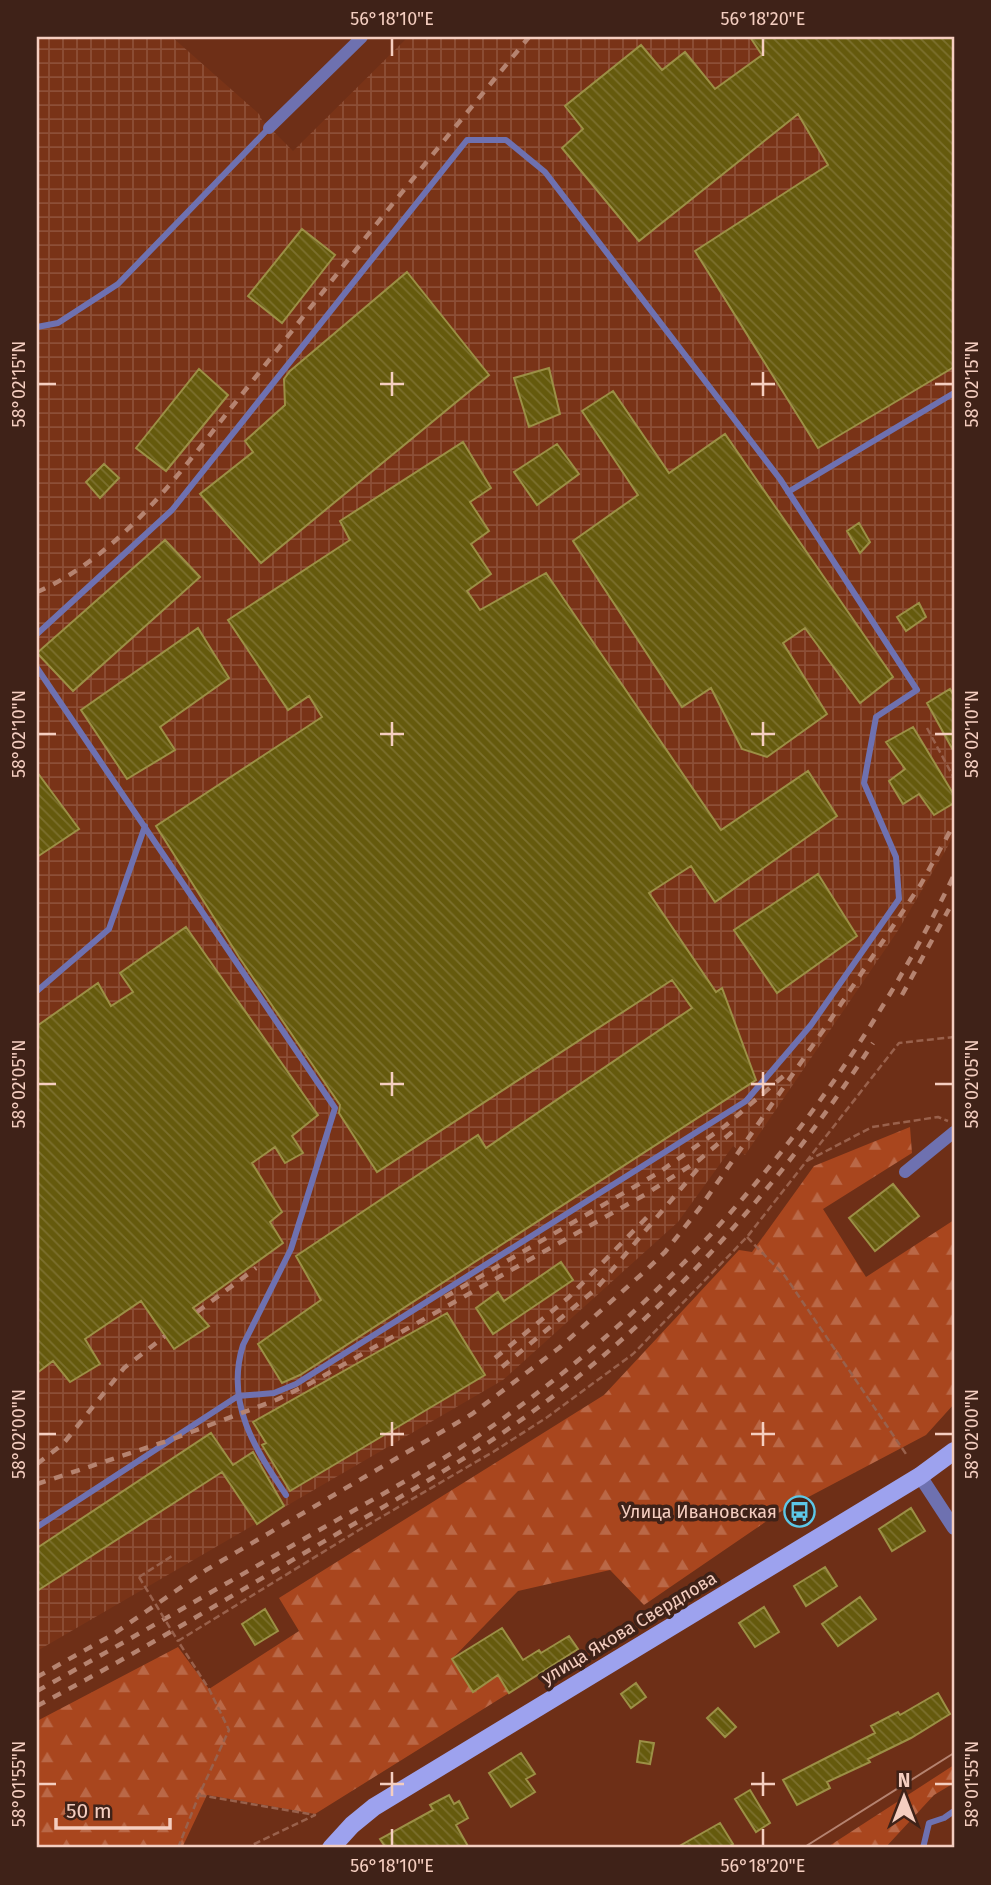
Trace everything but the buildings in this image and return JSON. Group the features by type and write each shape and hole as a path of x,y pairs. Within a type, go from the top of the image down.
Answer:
{"main road":[{"name":"улица Якова Свердлова","path":"331,1848 352,1825 374,1807 920,1476 954,1451"}],"street":[{"path":"269,128 362,37"},
{"path":"905,1171 954,1132"},
{"path":"920,1476 954,1528"}],"lane":[{"path":"37,327 58,324 118,284 269,128"},
{"path":"37,634 172,510 467,140 506,140 544,172 788,492 917,690 876,717 864,783 896,857 899,899 811,1025 746,1101 296,1384 274,1393 238,1396 37,1527"},
{"path":"788,492 954,393"},
{"path":"37,668 335,1108 291,1249 243,1345 238,1361 238,1396 244,1422 254,1446 286,1495"},
{"path":"37,991 109,929 145,826"},
{"path":"923,1848 929,1823 954,1811"}],"path":[{"path":"927,728 954,778"},
{"path":"178,1641 493,1452 546,1418 633,1354 747,1237 899,1043 954,1037"},
{"path":"806,1162 872,1127 939,1117 954,1123"},
{"path":"747,1237 785,1276 906,1454"},
{"path":"172,1556 139,1577 209,1689 229,1730 178,1848"},
{"path":"199,1795 321,1815"},
{"path":"248,1848 315,1815"}],"shaded area":[{"path":"37,37 172,37 259,114 293,151 408,37 954,37 954,833 897,932 745,1155 733,1146 678,1222 503,1380 37,1651"}],"green space":[{"path":"910,1127 912,1153 823,1209 866,1277 954,1220 954,1404 926,1435 780,1512 644,1605 610,1570 518,1591 452,1659 473,1691 498,1675 509,1693 315,1814 207,1795 182,1848 37,1848 37,1721 178,1647 209,1689 299,1631 279,1598 604,1395 739,1250 752,1252 814,1166"},
{"path":"954,1765 954,1783 934,1795 885,1848 826,1848"}],"tram line":[{"path":"803,1848 954,1753"}],"railway":[{"path":"37,592 67,577 94,558 120,536 168,487 529,37"},
{"path":"37,1677 112,1635 206,1570 472,1414 559,1348 643,1273 665,1252 699,1209 829,1022 921,884 954,824"},
{"path":"37,1691 459,1448 505,1417 576,1362 642,1303 705,1241 763,1174 817,1104 867,1031 913,954 954,875"},
{"path":"902,995 949,909"},
{"path":"37,1706 172,1631 449,1468 532,1412 582,1374 676,1289 761,1196 838,1095 873,1043"},
{"path":"445,1297 658,1173 725,1126 787,1073"},
{"path":"37,1484 170,1440 276,1400 309,1384 646,1194 699,1160 732,1132"},
{"path":"502,1367 596,1289 701,1165"},
{"path":"495,1358 568,1298 653,1211"},
{"path":"197,1312 256,1268"},
{"path":"37,1464 63,1444 124,1368 165,1336"}],"place":[{"name":"Улица Ивановская","path":"800,1512"}]}
